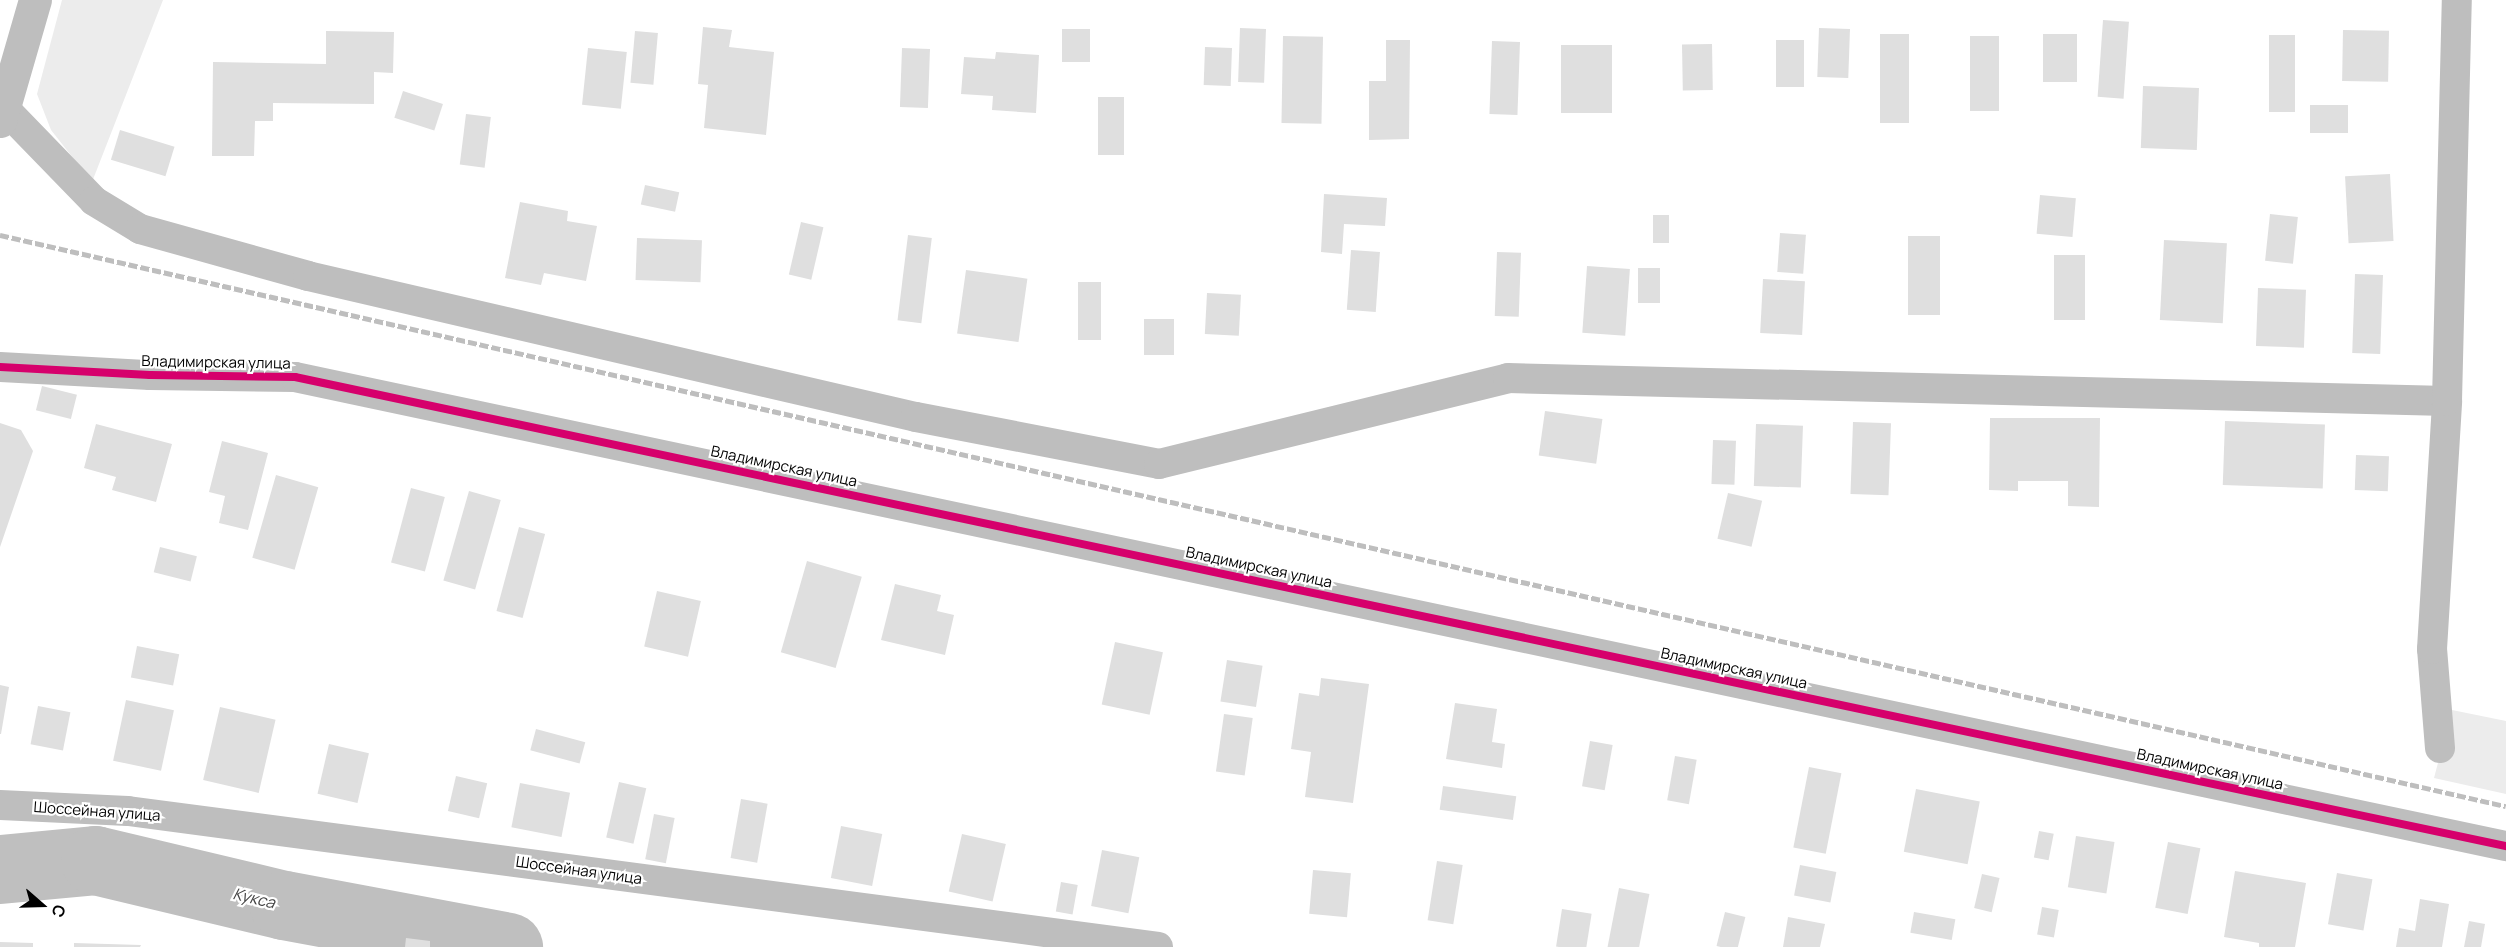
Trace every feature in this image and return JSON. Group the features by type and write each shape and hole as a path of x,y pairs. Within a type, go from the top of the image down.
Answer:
{"street":[{"path":"35,0 2,114 94,201 140,229 308,276 905,415 1159,464 1508,378 2447,401"},
{"path":"2439,748 2433,649 2447,401 2457,0"},
{"name":"Владимирская улица","path":"0,367 150,375 295,377 2506,846"},
{"name":"Шоссейная улица","path":"0,805 128,811 1158,947"}],"shaded area":[{"path":"62,0 163,0 92,182 51,130 37,94"},
{"path":"2452,710 2506,721 2506,794 2434,778"}],"building":[{"path":"2103,20 2129,22 2124,99 2098,97"},
{"path":"703,27 732,30 729,47 774,52 766,135 704,128 708,85 698,84"},
{"path":"1240,28 1266,29 1264,83 1238,82"},
{"path":"1819,28 1850,29 1848,78 1817,77"},
{"path":"1062,29 1090,29 1090,62 1062,62"},
{"path":"2343,30 2389,31 2388,82 2342,81"},
{"path":"326,31 394,32 393,73 374,72 374,104 273,103 273,121 255,121 254,156 212,156 213,62 326,64"},
{"path":"635,31 658,33 653,85 630,83"},
{"path":"1880,34 1909,34 1909,123 1880,123"},
{"path":"2043,34 2077,34 2077,82 2043,82"},
{"path":"2269,35 2295,35 2295,112 2269,112"},
{"path":"1283,36 1323,37 1321,124 1281,123"},
{"path":"1970,36 1999,36 1999,111 1970,111"},
{"path":"1386,40 1410,40 1409,139 1369,140 1369,81 1386,81"},
{"path":"1776,40 1804,40 1804,87 1776,87"},
{"path":"1492,41 1520,42 1517,115 1489,114"},
{"path":"1712,44 1713,90 1683,91 1682,45"},
{"path":"1561,45 1612,45 1612,113 1561,113"},
{"path":"1205,47 1232,48 1231,86 1204,85"},
{"path":"588,48 627,52 621,109 582,105"},
{"path":"902,48 930,49 928,108 900,107"},
{"path":"996,52 1039,55 1036,113 992,110 993,96 961,94 964,57 995,59"},
{"path":"2143,86 2199,88 2197,150 2141,148"},
{"path":"403,91 443,104 434,131 394,118"},
{"path":"1098,97 1124,97 1124,155 1098,155"},
{"path":"2310,105 2348,105 2348,133 2310,133"},
{"path":"466,114 491,117 485,168 460,165"},
{"path":"120,130 175,147 165,176 111,160"},
{"path":"2390,174 2394,241 2349,243 2345,176"},
{"path":"645,185 679,192 675,212 641,205"},
{"path":"1324,194 1387,198 1385,226 1344,224 1342,254 1321,252"},
{"path":"2040,195 2076,198 2072,237 2037,234"},
{"path":"520,202 568,211 567,221 597,226 586,281 544,273 541,285 505,278"},
{"path":"2270,214 2298,217 2293,264 2265,261"},
{"path":"1653,215 1669,215 1669,243 1653,243"},
{"path":"801,222 823,227 811,280 789,275"},
{"path":"1780,233 1806,235 1803,274 1777,272"},
{"path":"908,235 932,238 921,323 898,320"},
{"path":"1908,236 1940,236 1940,315 1908,315"},
{"path":"637,238 702,240 700,282 636,280"},
{"path":"2164,240 2227,243 2223,323 2160,320"},
{"path":"1351,250 1380,252 1376,312 1347,310"},
{"path":"1497,252 1521,253 1519,317 1495,316"},
{"path":"2054,255 2085,255 2085,320 2054,320"},
{"path":"1587,266 1630,269 1625,336 1582,333"},
{"path":"1638,268 1660,268 1660,303 1638,303"},
{"path":"966,270 1027,279 1018,342 957,333"},
{"path":"2355,274 2383,275 2380,354 2352,353"},
{"path":"1763,279 1805,281 1802,335 1760,333"},
{"path":"1078,282 1101,282 1101,340 1078,340"},
{"path":"2258,288 2306,290 2304,348 2256,346"},
{"path":"1207,293 1241,295 1239,336 1205,334"},
{"path":"1144,319 1174,319 1174,355 1144,355"},
{"path":"42,386 77,395 71,419 36,410"},
{"path":"1545,411 1602,419 1596,464 1539,456"},
{"path":"1990,418 2100,418 2099,507 2068,506 2068,481 2018,481 2018,491 1989,490"},
{"path":"2225,421 2325,424 2323,488 2223,485"},
{"path":"1853,422 1891,423 1888,495 1850,494"},
{"path":"0,423 21,430 33,451 0,547"},
{"path":"96,424 172,444 156,502 112,490 116,477 84,468"},
{"path":"1756,424 1803,426 1801,488 1754,486"},
{"path":"1713,440 1736,441 1734,485 1711,484"},
{"path":"222,441 268,453 248,530 219,523 225,496 209,492"},
{"path":"2356,455 2389,456 2388,491 2355,490"},
{"path":"276,475 318,487 295,570 252,558"},
{"path":"411,488 445,497 425,571 391,562"},
{"path":"469,491 501,500 475,589 443,580"},
{"path":"1728,493 1762,501 1752,547 1717,539"},
{"path":"519,527 545,534 523,618 496,611"},
{"path":"160,547 197,556 191,581 154,572"},
{"path":"807,561 862,577 836,668 781,652"},
{"path":"895,584 941,595 937,611 954,615 945,655 881,640"},
{"path":"657,591 701,601 688,657 644,647"},
{"path":"1115,642 1163,652 1150,715 1102,705"},
{"path":"137,646 179,654 173,686 131,677"},
{"path":"1227,660 1263,666 1256,707 1220,701"},
{"path":"1321,678 1369,684 1353,803 1305,797 1311,752 1291,749 1299,693 1319,696"},
{"path":"0,685 9,687 1,734 0,734"},
{"path":"126,700 174,710 161,771 113,761"},
{"path":"1455,703 1497,709 1492,742 1505,744 1502,768 1446,759"},
{"path":"38,706 70,712 63,751 31,744"},
{"path":"220,707 276,720 259,793 203,780"},
{"path":"1224,714 1253,718 1245,775 1216,771"},
{"path":"536,729 585,742 580,763 530,750"},
{"path":"1590,741 1613,745 1605,790 1582,786"},
{"path":"329,744 369,753 357,803 318,794"},
{"path":"1675,756 1697,760 1689,804 1667,800"},
{"path":"1809,767 1841,773 1826,854 1793,847"},
{"path":"456,776 487,783 479,818 448,811"},
{"path":"619,782 646,788 633,844 606,838"},
{"path":"520,783 570,793 561,837 511,827"},
{"path":"1443,786 1516,796 1513,820 1440,810"},
{"path":"1916,789 1980,801 1968,864 1904,852"},
{"path":"741,799 768,804 757,863 731,858"},
{"path":"654,814 675,818 666,863 645,859"},
{"path":"841,826 882,834 872,886 831,878"},
{"path":"2039,831 2054,834 2049,860 2034,858"},
{"path":"962,834 1006,844 993,902 949,891"},
{"path":"2076,836 2115,842 2106,893 2068,887"},
{"path":"2168,842 2200,848 2188,914 2155,908"},
{"path":"1102,850 1139,857 1128,913 1091,906"},
{"path":"1437,861 1463,865 1453,924 1428,920"},
{"path":"1800,865 1836,872 1830,902 1794,895"},
{"path":"1313,870 1351,873 1347,917 1309,914"},
{"path":"2235,871 2306,883 2295,947 2259,947 2259,943 2224,937"},
{"path":"2337,873 2372,879 2363,930 2328,924"},
{"path":"1982,874 2000,878 1992,912 1974,908"},
{"path":"1061,882 1078,885 1073,914 1056,912"},
{"path":"1619,888 1649,894 1639,947 1608,947"},
{"path":"2420,899 2449,904 2442,947 2396,947 2399,928 2415,931"},
{"path":"2042,907 2059,910 2054,938 2037,935"},
{"path":"1562,909 1592,914 1586,947 1556,947"},
{"path":"1725,912 1745,917 1738,947 1717,946"},
{"path":"1914,912 1955,919 1952,940 1910,933"},
{"path":"1788,917 1825,924 1820,947 1783,947"},
{"path":"2469,921 2485,924 2481,947 2464,947"},
{"path":"406,938 430,941 430,947 405,947"},
{"path":"0,942 33,943 33,947 0,947"},
{"path":"74,943 141,945 140,947 74,947"}],"waterway":[{"name":"Кукса","path":"0,869 95,860 284,905 508,947"}],"railway":[{"path":"0,235 2506,806"}],"cycle path":[{"path":"0,367 150,375 295,377 2506,846"}]}
